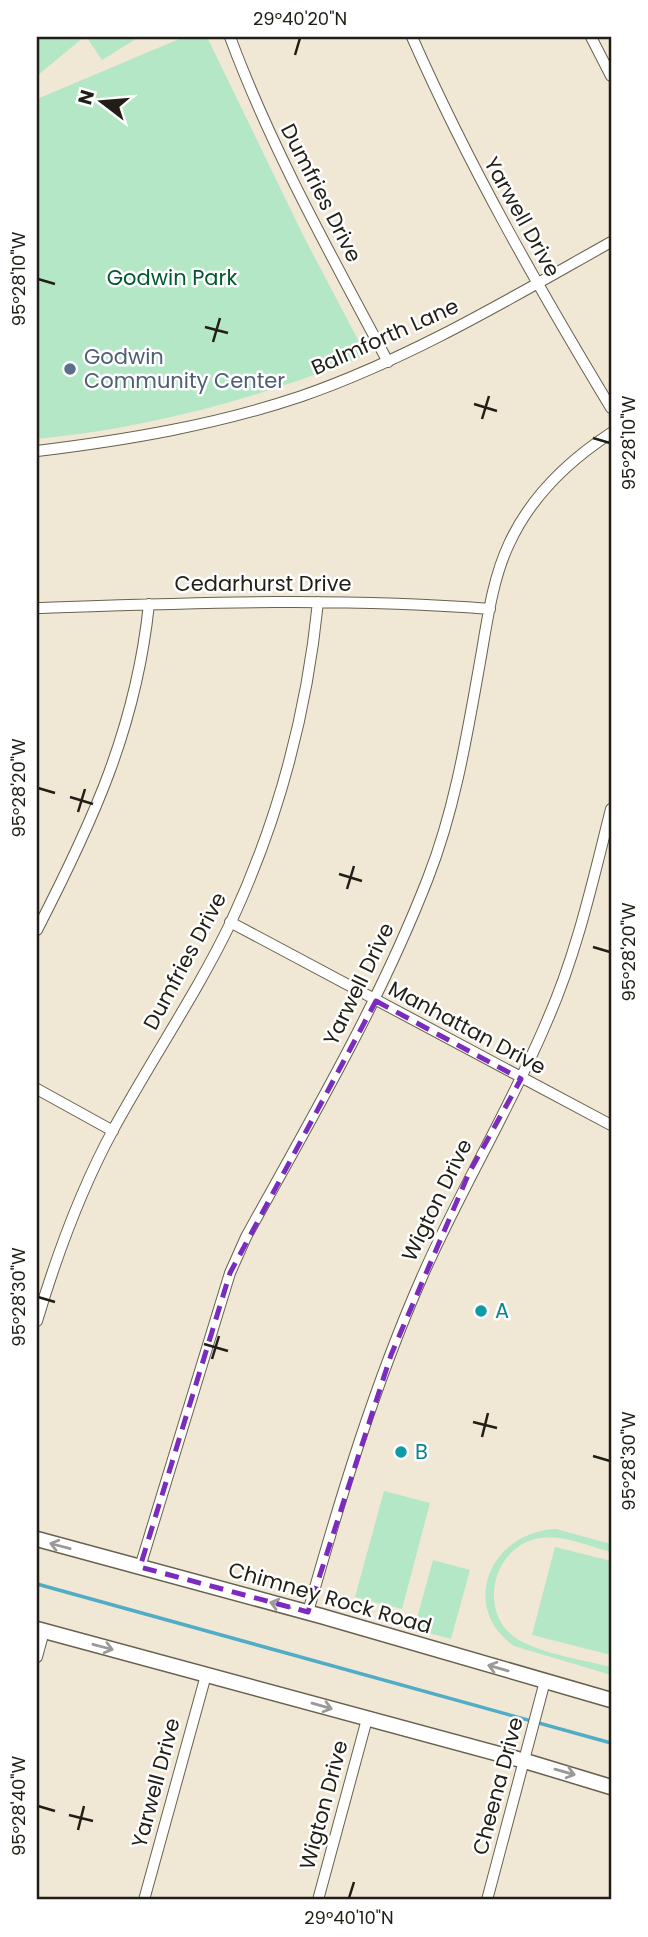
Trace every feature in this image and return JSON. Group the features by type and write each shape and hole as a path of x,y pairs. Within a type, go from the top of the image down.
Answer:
{"main road":[{"name":"Chimney Rock Road","path":"37,1539 308,1612 611,1700"},
{"path":"40,1630 525,1760 611,1787"}],"street":[{"name":"Dumfries Drive","path":"230,37 254,101 302,200 388,362"},
{"name":"Yarwell Drive","path":"412,37 448,119 536,284 611,408"},
{"path":"591,37 611,76"},
{"name":"Balmforth Lane","path":"37,451 186,429 301,396 388,362 611,242"},
{"name":"Yarwell Drive","path":"140,1567 230,1273 246,1237 376,1001 402,943 446,825 465,748 490,609 508,545 546,486 579,454 611,433"},
{"name":"Dumfries Drive","path":"37,1321 68,1224 113,1130 230,922 272,819 293,749 313,655 318,602"},
{"name":"Cedarhurst Drive","path":"37,608 318,602 419,603 490,609"},
{"path":"37,930 88,831 110,776 136,690 149,604"},
{"name":"Wigton Drive","path":"308,1612 363,1430 406,1316 469,1173 521,1079 562,984 611,809"},
{"name":"Manhattan Drive","path":"230,922 611,1125"},
{"path":"37,1088 113,1130"},
{"path":"37,1657 40,1630"},
{"name":"Yarwell Drive","path":"144,1900 205,1675"},
{"name":"Cheena Drive","path":"487,1900 545,1681"},
{"name":"Wigton Drive","path":"318,1900 368,1719"}],"highlighted area":[{"path":"376,1001 521,1079 469,1173 391,1355 308,1612 140,1567 230,1273"}],"green space":[{"path":"37,37 84,37 38,75"},
{"path":"88,37 139,37 102,60 87,38"},
{"name":"Godwin Park","path":"184,37 207,37 304,237 366,355 286,385 204,409 122,427 37,439 37,99"},
{"path":"384,1491 430,1503 402,1609 355,1597"},
{"path":"556,1529 611,1544 611,1552 552,1537 532,1540 518,1547 500,1569 495,1583 496,1612 503,1625 522,1642 574,1659 611,1667 611,1675 514,1646 497,1630 488,1612 485,1593 489,1574 499,1557 513,1543 533,1533"},
{"path":"555,1547 611,1561 611,1655 532,1635"},
{"path":"433,1560 470,1570 451,1639 414,1629"}],"waterway":[{"path":"37,1584 611,1743"}],"place":[{"name":"Godwin Community Center","path":"70,369"},
{"name":"A","path":"481,1311"},
{"name":"B","path":"401,1452"}]}
